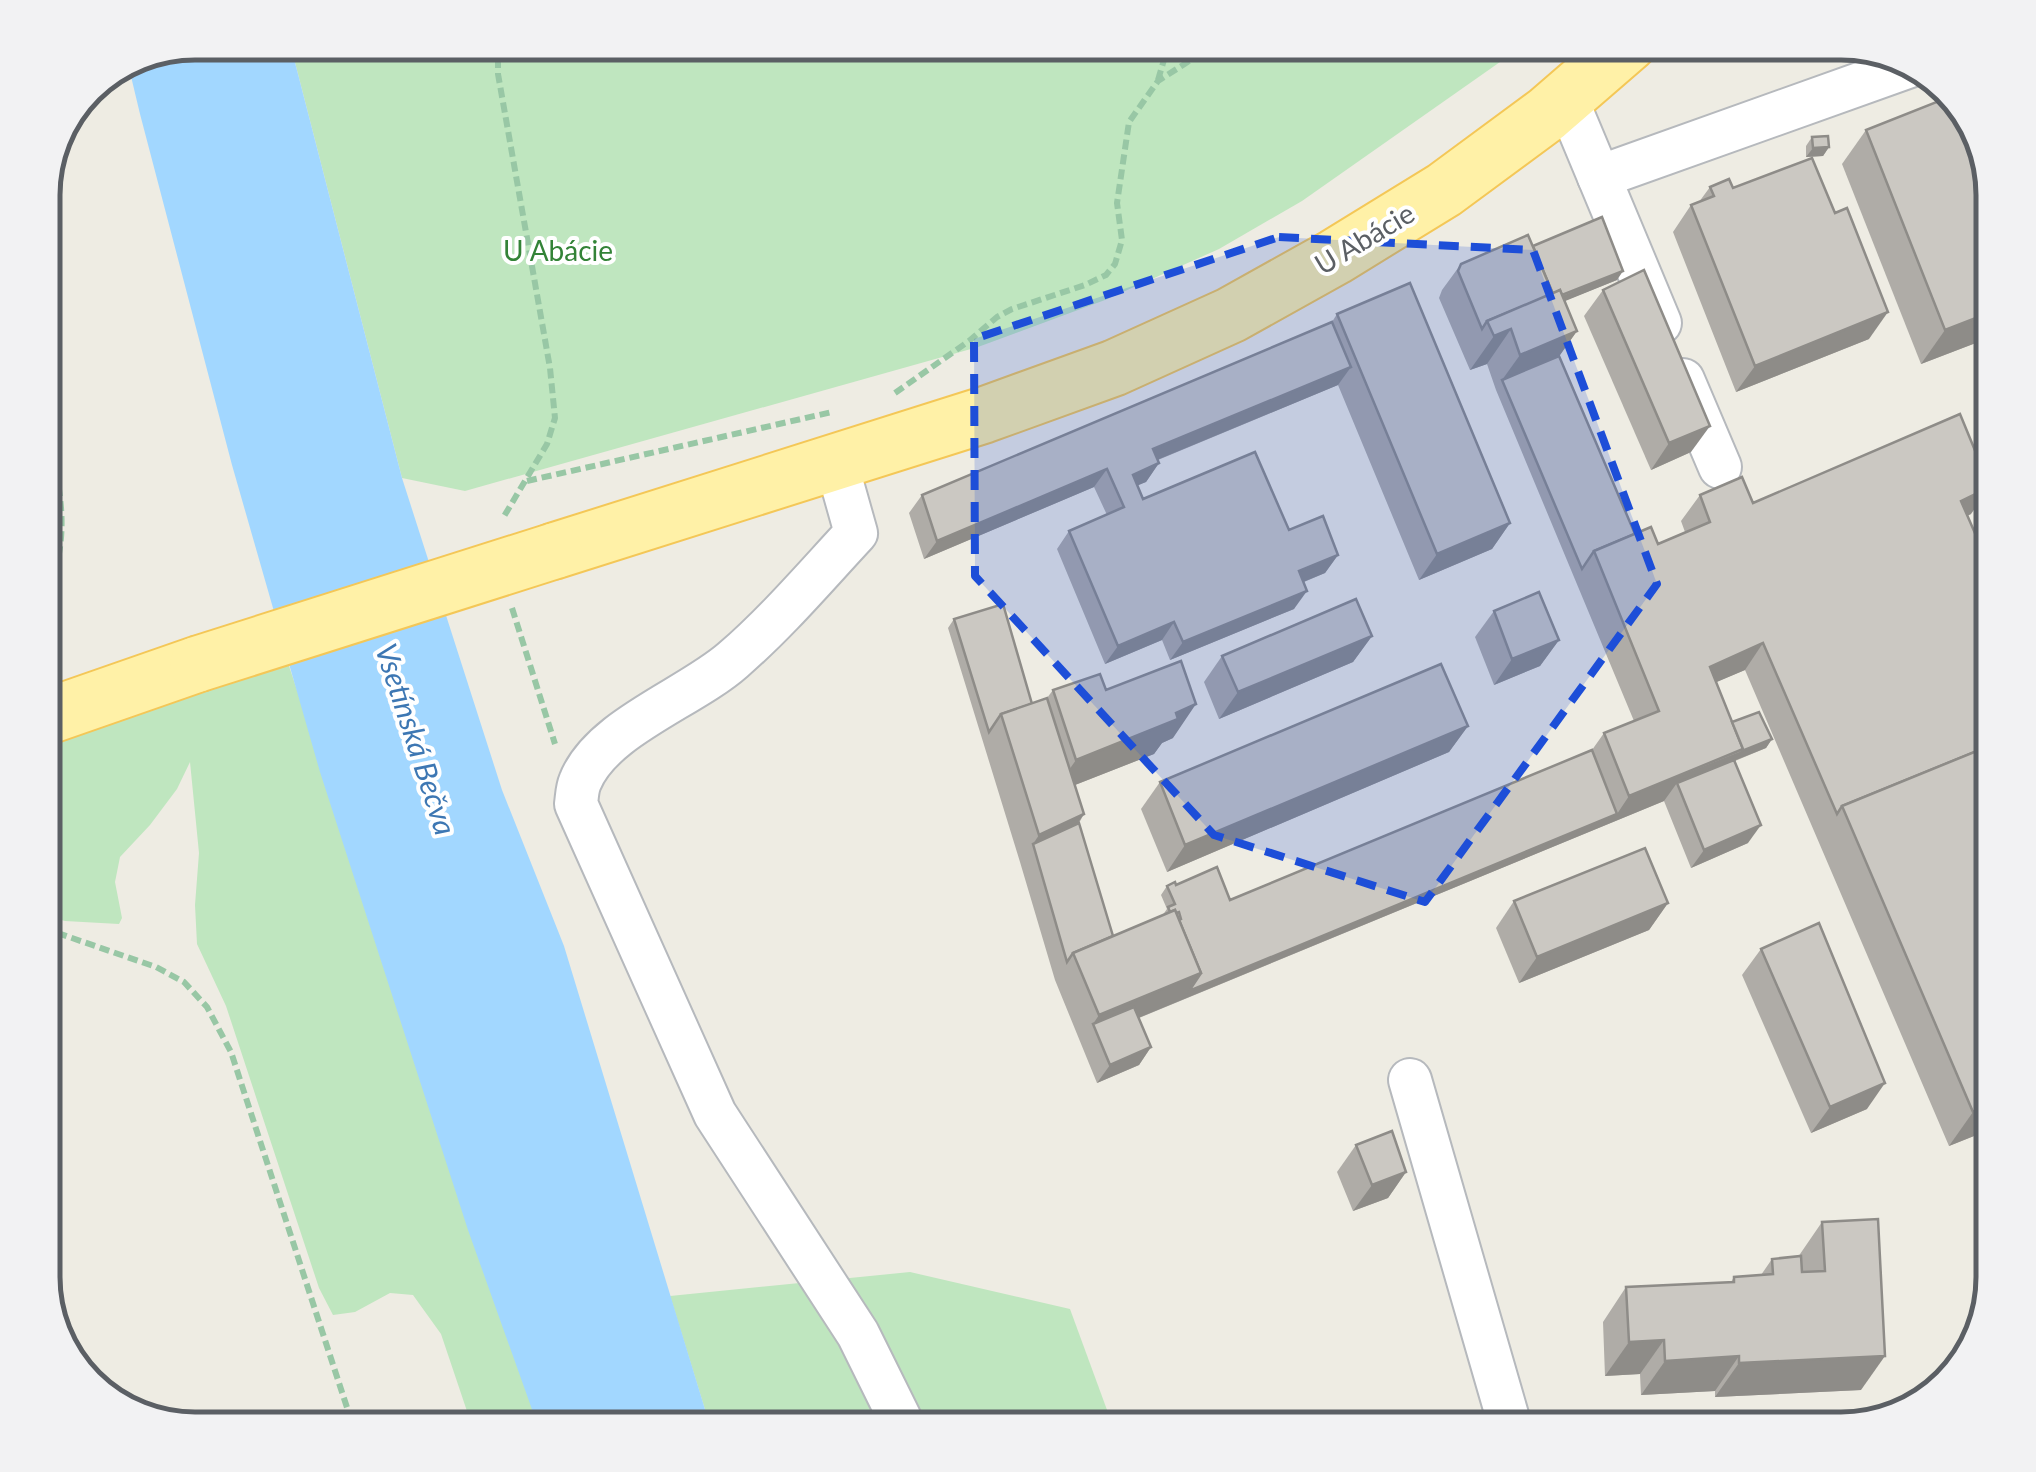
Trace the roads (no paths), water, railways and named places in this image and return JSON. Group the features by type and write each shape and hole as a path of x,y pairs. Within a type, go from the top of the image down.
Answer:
{"main road":[{"name":"U Abácie","path":"60,712 198,664 984,416 1114,368 1231,315 1444,190 1548,114 1609,60"}],"lane":[{"path":"1599,177 1895,71"},
{"path":"1566,98 1720,467"},
{"path":"836,462 856,533 736,658 710,679 610,742 578,784 576,804 715,1114 858,1334 896,1412"},
{"path":"1410,1080 1506,1412"}],"water":[{"name":"Vsetínská Bečva","path":"195,60 294,60 402,478 502,790 564,946 706,1412 533,1412 468,1230 320,772 232,465 131,77 152,67"}]}
